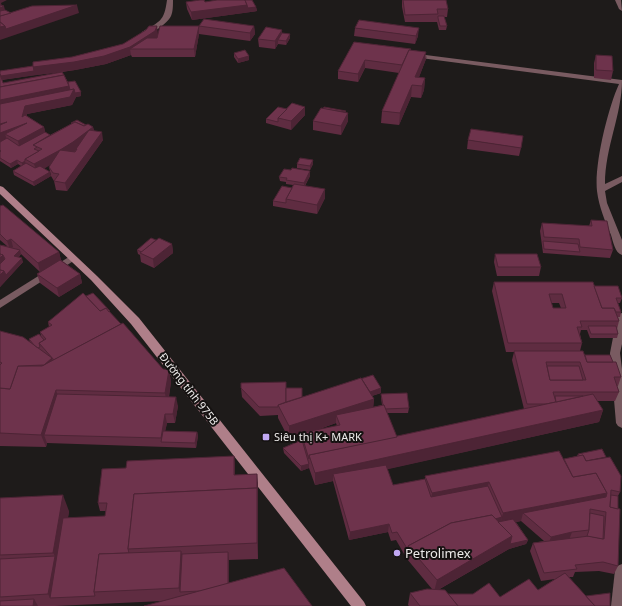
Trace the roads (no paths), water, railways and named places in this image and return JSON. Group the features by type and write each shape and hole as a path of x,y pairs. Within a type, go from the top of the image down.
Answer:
{"main road":[{"name":"Đường tỉnh 975B","path":"0,189 135,321 359,606"}],"street":[{"path":"140,36 164,21 168,15 170,0"},
{"path":"618,0 622,9"},
{"path":"405,54 468,61 622,84 609,126 601,177 603,203 622,252"},
{"path":"601,190 622,179"},
{"path":"0,305 72,258"},
{"path":"622,317 615,353 622,423"},
{"path":"618,606 622,570"}],"place":[{"name":"Siêu thị K+ MARK","path":"266,437"},
{"name":"Petrolimex","path":"397,553"}]}
